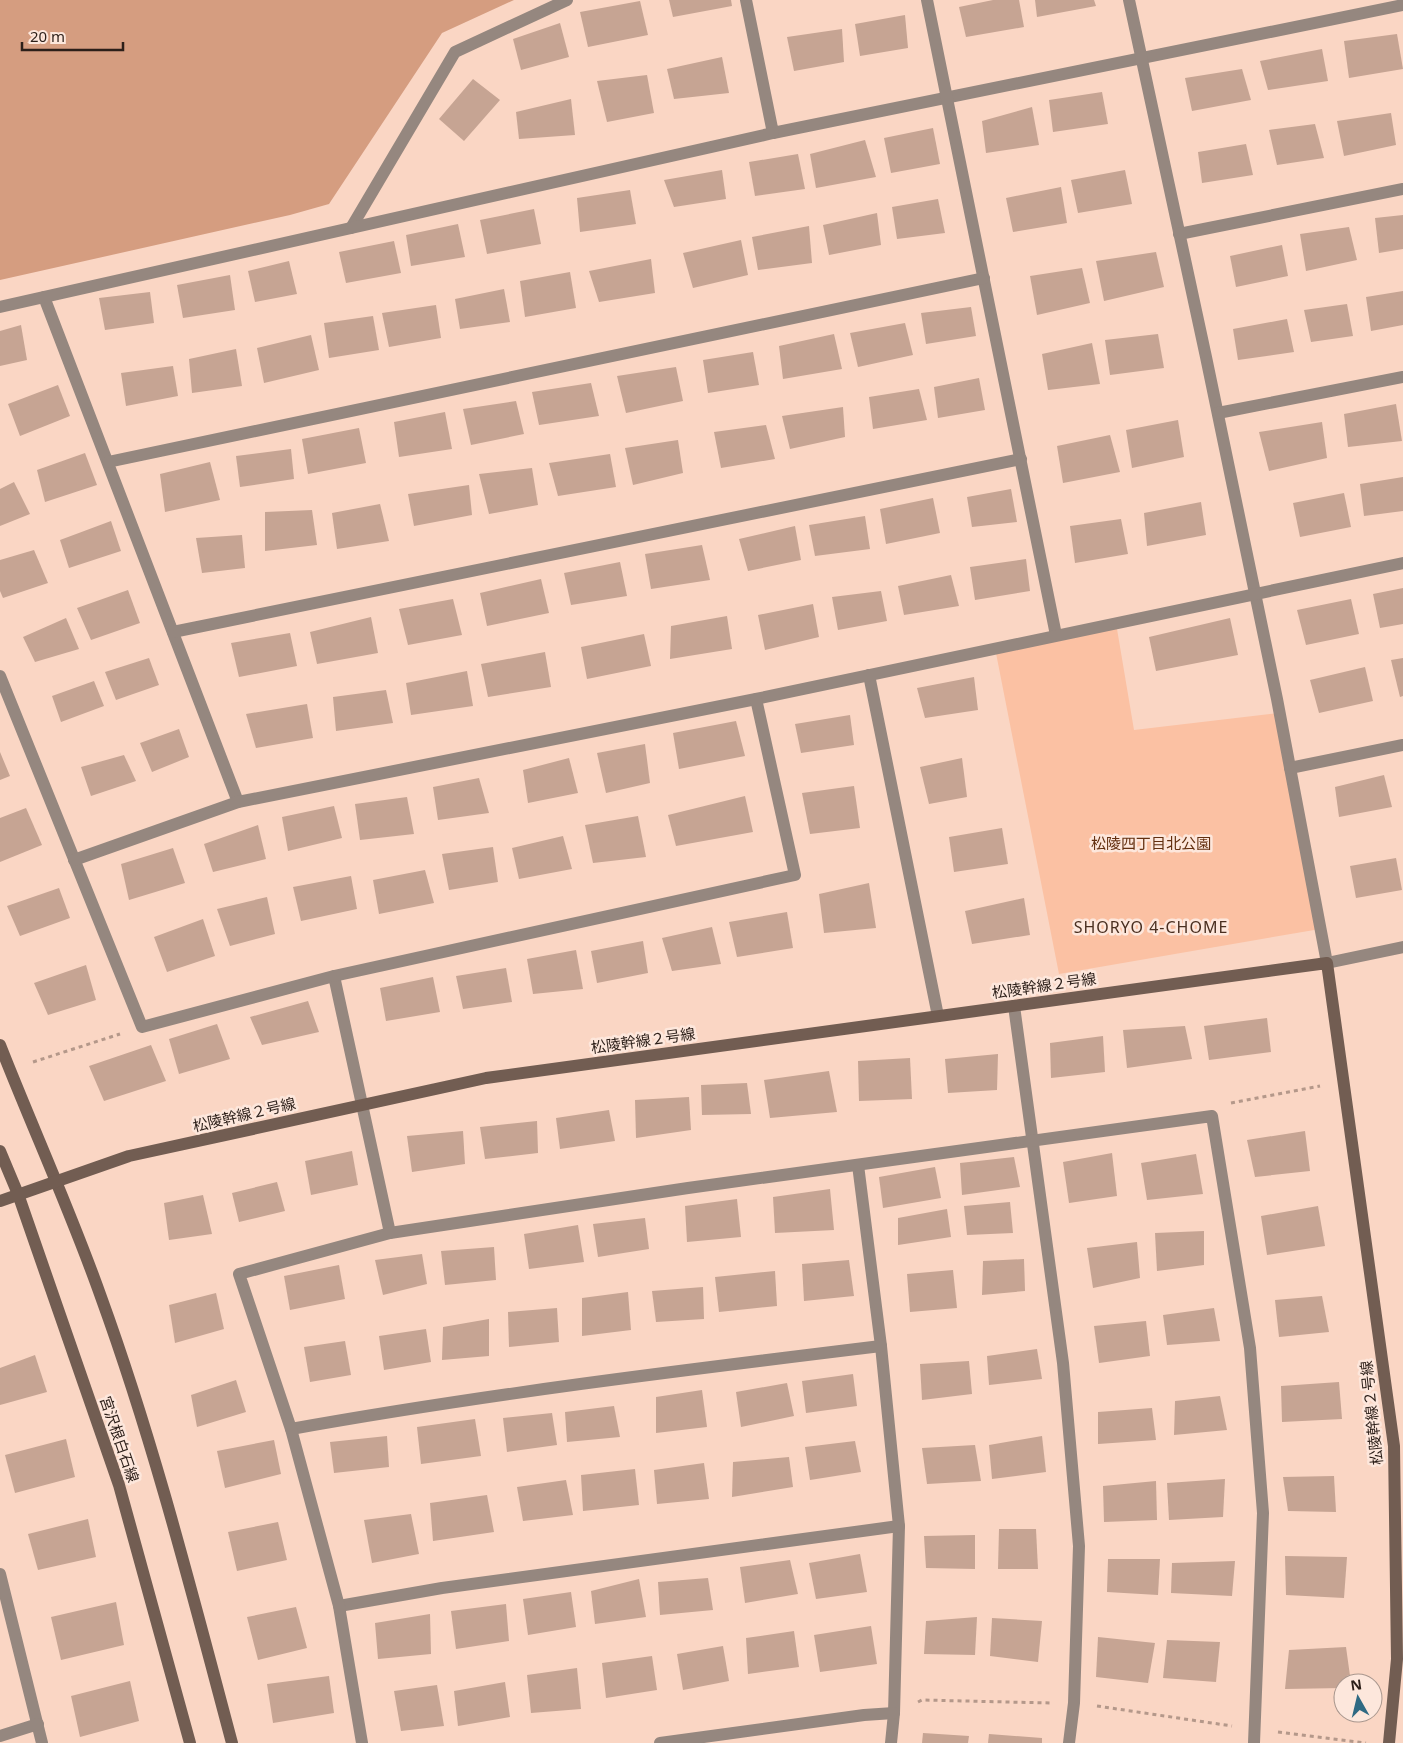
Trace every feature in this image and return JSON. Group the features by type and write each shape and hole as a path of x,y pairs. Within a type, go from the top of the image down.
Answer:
{"street":[{"path":"351,228 455,52 567,0"},
{"path":"746,0 773,133"},
{"path":"927,0 1056,635"},
{"path":"1128,0 1218,413 1290,768 1327,963 1403,947"},
{"path":"0,307 773,133 948,99 1403,5"},
{"path":"1179,234 1403,189"},
{"path":"108,462 984,278"},
{"path":"44,297 238,802"},
{"path":"1218,413 1403,377"},
{"path":"173,632 1021,459"},
{"path":"74,860 238,802 756,699 1403,563"},
{"path":"868,675 938,1016"},
{"path":"0,676 142,1027 334,976 794,875 756,699"},
{"path":"1290,768 1403,745"},
{"name":"松陵幹線２号線","path":"0,1201 129,1156 486,1078 1327,963 1394,1446 1399,1576 1397,1659 1389,1743"},
{"path":"334,976 390,1233"},
{"path":"1014,1006 1034,1139 1063,1363 1079,1546 1074,1703 1069,1743"},
{"path":"0,1044 56,1180 101,1297 161,1478 232,1743"},
{"path":"362,1743 339,1606 291,1429 239,1274 390,1233 858,1164 1212,1116 1250,1348 1263,1513 1254,1743"},
{"name":"宮沢根白石線","path":"0,1151 18,1194 119,1485 190,1743"},
{"path":"858,1164 881,1346 899,1526 894,1713 891,1743"},
{"path":"291,1429 405,1410 725,1365 881,1346"},
{"path":"339,1606 442,1588 899,1526"},
{"path":"0,1574 42,1743"},
{"path":"660,1743 864,1715 894,1713"},
{"path":"0,1736 38,1724"}],"path":[{"path":"10,1069 142,1027"},
{"path":"1212,1116 1234,1101 1343,1082"},
{"path":"894,1713 922,1700 1074,1703 1367,1743"}],"green space":[{"name":"松陵四丁目北公園","path":"1116,623 1134,730 1279,713 1320,929 1059,974 995,648"}],"shaded area":[{"path":"0,0 514,0 442,33 329,204 290,215 0,280"}],"building":[{"path":"669,0 731,0 732,6 673,17"},
{"path":"993,0 1019,0 1024,27 966,37 959,7"},
{"path":"1035,0 1094,0 1096,6 1037,17"},
{"path":"640,1 648,35 588,47 580,12"},
{"path":"905,15 908,48 860,56 855,24"},
{"path":"560,23 569,57 521,70 513,39"},
{"path":"842,29 844,62 794,71 787,37"},
{"path":"1397,34 1403,69 1349,78 1344,41"},
{"path":"1322,49 1328,81 1268,90 1260,61"},
{"path":"722,57 729,93 674,99 667,69"},
{"path":"1242,69 1251,100 1192,111 1185,78"},
{"path":"647,75 654,113 607,122 597,81"},
{"path":"473,79 500,100 464,141 439,119"},
{"path":"1102,92 1108,124 1053,132 1049,100"},
{"path":"571,99 575,135 519,139 516,112"},
{"path":"1032,107 1039,145 986,153 982,121"},
{"path":"1391,113 1396,145 1344,156 1337,121"},
{"path":"1315,124 1324,158 1277,165 1269,130"},
{"path":"933,128 940,164 891,173 884,138"},
{"path":"865,140 876,177 816,188 810,154"},
{"path":"1246,144 1253,175 1202,183 1198,152"},
{"path":"798,154 805,189 755,196 749,162"},
{"path":"722,170 726,199 674,207 664,180"},
{"path":"1125,170 1132,204 1078,213 1071,180"},
{"path":"1061,187 1067,223 1013,232 1006,198"},
{"path":"630,190 636,224 580,232 577,198"},
{"path":"938,199 945,233 897,239 892,207"},
{"path":"534,209 541,244 487,254 480,220"},
{"path":"877,213 881,245 829,255 823,225"},
{"path":"1403,215 1403,249 1379,253 1375,218"},
{"path":"458,224 465,257 411,266 406,235"},
{"path":"809,226 812,263 758,270 752,237"},
{"path":"1349,227 1357,260 1306,271 1300,234"},
{"path":"741,240 748,275 693,288 683,253"},
{"path":"394,241 401,273 346,283 339,252"},
{"path":"1282,245 1288,276 1236,287 1230,256"},
{"path":"1156,252 1164,287 1104,301 1096,261"},
{"path":"651,259 655,293 599,302 589,271"},
{"path":"289,261 297,294 255,302 248,271"},
{"path":"1082,268 1090,303 1037,315 1030,276"},
{"path":"570,272 576,308 525,317 520,281"},
{"path":"230,275 235,310 183,318 177,285"},
{"path":"504,289 510,322 460,329 455,299"},
{"path":"1403,291 1403,325 1371,331 1366,297"},
{"path":"150,292 154,323 105,330 99,298"},
{"path":"1347,304 1353,336 1311,342 1304,310"},
{"path":"436,305 441,338 389,347 382,313"},
{"path":"971,307 976,336 926,344 921,313"},
{"path":"373,316 379,350 329,358 324,323"},
{"path":"1287,319 1294,352 1238,360 1233,329"},
{"path":"905,323 913,355 858,367 850,333"},
{"path":"21,325 27,360 0,366 0,331"},
{"path":"834,334 842,369 783,379 779,346"},
{"path":"1158,334 1164,368 1110,375 1105,340"},
{"path":"311,335 319,370 264,383 257,348"},
{"path":"1092,343 1100,384 1048,390 1042,354"},
{"path":"236,349 242,386 192,393 189,359"},
{"path":"753,352 759,385 708,393 703,360"},
{"path":"173,366 178,396 126,406 121,373"},
{"path":"676,367 683,401 626,413 617,376"},
{"path":"979,378 985,410 938,418 934,387"},
{"path":"591,383 599,416 539,425 532,392"},
{"path":"58,385 70,416 20,436 8,404"},
{"path":"919,389 927,420 873,429 869,397"},
{"path":"516,401 524,434 471,445 463,409"},
{"path":"1396,404 1402,441 1348,447 1344,414"},
{"path":"843,407 845,437 790,449 782,416"},
{"path":"445,412 452,449 399,457 394,422"},
{"path":"1178,420 1184,457 1132,468 1126,430"},
{"path":"1322,422 1327,458 1269,471 1259,432"},
{"path":"766,425 775,459 721,468 714,432"},
{"path":"359,428 366,463 308,474 302,439"},
{"path":"1110,435 1120,472 1063,483 1057,446"},
{"path":"678,440 683,473 633,485 625,448"},
{"path":"291,449 294,479 240,487 236,456"},
{"path":"85,453 97,485 45,502 37,470"},
{"path":"610,454 616,487 558,496 549,463"},
{"path":"210,462 220,500 165,512 160,474"},
{"path":"532,468 538,505 489,514 479,474"},
{"path":"1403,477 1403,511 1364,516 1360,484"},
{"path":"14,482 30,514 0,526 0,489"},
{"path":"469,485 472,515 414,526 408,494"},
{"path":"1011,489 1017,522 972,527 967,497"},
{"path":"1344,493 1351,527 1300,537 1293,503"},
{"path":"933,498 940,533 886,544 880,509"},
{"path":"1201,502 1206,535 1147,546 1144,513"},
{"path":"380,504 389,541 337,549 332,513"},
{"path":"312,510 317,545 265,551 265,512"},
{"path":"865,516 870,549 815,556 809,525"},
{"path":"1121,519 1128,554 1075,563 1070,526"},
{"path":"111,521 121,551 69,568 60,540"},
{"path":"795,526 801,560 748,571 739,539"},
{"path":"242,535 245,568 202,573 196,538"},
{"path":"702,545 710,580 651,589 645,554"},
{"path":"34,550 48,583 3,598 0,591 0,560"},
{"path":"1026,559 1030,591 975,600 970,567"},
{"path":"620,562 627,596 571,605 564,573"},
{"path":"951,575 959,606 904,615 898,586"},
{"path":"541,579 549,613 487,626 480,593"},
{"path":"1403,588 1403,624 1380,628 1373,594"},
{"path":"128,590 140,623 91,640 77,608"},
{"path":"881,591 887,621 838,630 832,597"},
{"path":"453,599 462,635 408,645 399,609"},
{"path":"1351,599 1359,634 1306,645 1297,610"},
{"path":"813,604 819,637 765,650 758,615"},
{"path":"727,616 732,649 670,659 671,626"},
{"path":"371,617 378,653 317,664 310,632"},
{"path":"66,618 79,649 35,662 23,637"},
{"path":"1230,618 1238,655 1156,671 1149,637"},
{"path":"290,633 297,666 239,677 231,643"},
{"path":"644,634 651,666 587,679 581,647"},
{"path":"545,652 551,687 488,697 481,664"},
{"path":"149,658 159,685 116,700 105,672"},
{"path":"1403,658 1403,696 1400,697 1391,660"},
{"path":"1365,667 1373,701 1319,713 1310,680"},
{"path":"467,671 473,706 411,715 406,683"},
{"path":"974,677 978,710 925,718 917,688"},
{"path":"94,681 104,706 61,722 52,696"},
{"path":"386,690 393,723 336,731 333,697"},
{"path":"307,704 313,738 256,748 246,714"},
{"path":"850,715 854,745 801,753 795,724"},
{"path":"736,721 745,756 679,769 673,733"},
{"path":"179,729 189,757 152,772 140,743"},
{"path":"645,744 650,783 606,793 597,753"},
{"path":"0,752 10,776 0,780"},
{"path":"124,755 136,781 91,796 81,767"},
{"path":"569,758 578,793 528,803 523,770"},
{"path":"962,758 967,797 929,804 920,767"},
{"path":"1384,775 1392,807 1339,817 1335,787"},
{"path":"479,778 489,813 438,820 433,787"},
{"path":"854,786 860,828 810,834 802,793"},
{"path":"745,796 753,832 676,846 668,815"},
{"path":"407,797 414,834 360,840 355,804"},
{"path":"334,806 342,838 288,851 282,817"},
{"path":"26,808 42,845 0,862 0,818"},
{"path":"638,816 646,857 593,863 585,825"},
{"path":"258,825 266,859 213,872 204,844"},
{"path":"1002,828 1008,864 954,872 949,837"},
{"path":"563,836 572,869 519,879 512,848"},
{"path":"493,847 498,882 449,890 442,854"},
{"path":"173,848 185,883 129,900 121,864"},
{"path":"1396,858 1402,890 1356,898 1350,866"},
{"path":"425,870 434,903 379,914 373,880"},
{"path":"351,876 357,909 301,921 293,887"},
{"path":"869,883 876,928 824,933 819,894"},
{"path":"59,888 70,918 20,936 7,906"},
{"path":"267,897 275,934 230,946 217,909"},
{"path":"1024,898 1030,935 972,944 965,911"},
{"path":"787,912 793,948 737,957 729,922"},
{"path":"203,919 215,956 167,972 154,937"},
{"path":"712,927 721,964 672,971 662,938"},
{"path":"643,941 648,973 597,983 591,951"},
{"path":"576,950 583,989 533,994 527,959"},
{"path":"86,965 96,1000 48,1015 34,983"},
{"path":"506,968 512,1002 463,1009 456,976"},
{"path":"433,977 440,1012 386,1021 380,988"},
{"path":"308,1001 319,1032 262,1045 250,1017"},
{"path":"1267,1018 1271,1052 1209,1060 1204,1026"},
{"path":"217,1024 230,1059 179,1074 169,1039"},
{"path":"1185,1026 1192,1059 1127,1068 1123,1030"},
{"path":"1103,1036 1105,1072 1051,1078 1050,1043"},
{"path":"151,1045 166,1081 104,1101 89,1066"},
{"path":"998,1054 997,1090 948,1093 945,1059"},
{"path":"910,1058 912,1099 859,1101 858,1061"},
{"path":"829,1071 837,1112 770,1118 764,1080"},
{"path":"747,1083 751,1114 702,1115 701,1085"},
{"path":"689,1097 691,1130 636,1138 635,1100"},
{"path":"609,1110 615,1141 560,1149 556,1118"},
{"path":"537,1121 538,1153 485,1159 480,1127"},
{"path":"463,1131 465,1164 412,1172 407,1136"},
{"path":"1305,1131 1310,1171 1255,1177 1247,1140"},
{"path":"352,1151 358,1185 311,1195 305,1161"},
{"path":"1112,1153 1117,1196 1069,1203 1063,1162"},
{"path":"1196,1154 1203,1194 1147,1200 1141,1163"},
{"path":"1014,1157 1020,1187 962,1195 960,1163"},
{"path":"935,1167 941,1198 883,1208 879,1177"},
{"path":"277,1182 285,1211 239,1222 232,1193"},
{"path":"830,1189 834,1230 775,1233 773,1197"},
{"path":"203,1195 212,1234 169,1240 164,1203"},
{"path":"737,1199 741,1237 687,1242 685,1206"},
{"path":"1010,1202 1013,1233 967,1235 964,1206"},
{"path":"1318,1206 1325,1246 1267,1255 1261,1216"},
{"path":"947,1209 951,1237 898,1245 898,1218"},
{"path":"645,1218 649,1249 598,1257 593,1224"},
{"path":"578,1225 584,1262 529,1269 524,1234"},
{"path":"1204,1231 1204,1265 1157,1271 1155,1233"},
{"path":"1137,1242 1140,1278 1093,1288 1087,1248"},
{"path":"494,1247 496,1280 445,1285 441,1251"},
{"path":"422,1254 427,1284 383,1295 375,1260"},
{"path":"1024,1259 1025,1291 982,1295 983,1261"},
{"path":"849,1260 854,1296 804,1301 802,1264"},
{"path":"339,1265 345,1299 290,1310 284,1276"},
{"path":"953,1270 957,1308 910,1312 907,1274"},
{"path":"775,1271 777,1306 719,1312 715,1277"},
{"path":"703,1287 704,1319 656,1322 652,1291"},
{"path":"628,1292 631,1330 582,1336 582,1298"},
{"path":"216,1293 224,1329 175,1343 169,1305"},
{"path":"1322,1296 1329,1332 1279,1337 1275,1300"},
{"path":"557,1308 559,1342 509,1347 508,1312"},
{"path":"1214,1308 1220,1341 1167,1345 1163,1315"},
{"path":"489,1319 489,1356 442,1360 443,1327"},
{"path":"1146,1321 1150,1356 1099,1363 1094,1326"},
{"path":"426,1329 431,1362 384,1370 379,1336"},
{"path":"345,1341 351,1375 310,1382 304,1347"},
{"path":"1037,1349 1042,1379 989,1385 987,1356"},
{"path":"35,1355 47,1392 0,1405 0,1368"},
{"path":"969,1361 972,1394 922,1400 920,1364"},
{"path":"853,1374 857,1406 806,1413 802,1381"},
{"path":"236,1380 246,1412 197,1427 191,1395"},
{"path":"1339,1382 1342,1419 1282,1422 1281,1386"},
{"path":"787,1383 794,1416 741,1427 736,1392"},
{"path":"702,1390 707,1427 656,1433 656,1397"},
{"path":"1220,1396 1227,1430 1174,1435 1175,1401"},
{"path":"614,1406 620,1437 567,1442 565,1412"},
{"path":"1152,1408 1156,1440 1098,1444 1098,1412"},
{"path":"552,1413 557,1445 507,1452 503,1418"},
{"path":"475,1419 481,1456 421,1464 417,1427"},
{"path":"387,1436 389,1467 334,1473 330,1442"},
{"path":"1042,1436 1046,1472 992,1479 989,1445"},
{"path":"66,1439 75,1477 15,1493 5,1455"},
{"path":"274,1440 281,1474 225,1488 217,1451"},
{"path":"855,1441 861,1472 810,1480 805,1447"},
{"path":"975,1445 981,1481 927,1484 922,1448"},
{"path":"789,1457 793,1487 732,1497 733,1462"},
{"path":"704,1463 709,1499 657,1504 654,1470"},
{"path":"635,1469 639,1505 583,1511 581,1475"},
{"path":"1334,1476 1336,1512 1288,1511 1283,1477"},
{"path":"1225,1479 1223,1517 1169,1520 1167,1483"},
{"path":"566,1480 573,1515 523,1521 517,1487"},
{"path":"1156,1481 1157,1520 1104,1522 1103,1486"},
{"path":"487,1495 494,1532 433,1541 430,1503"},
{"path":"411,1514 419,1554 372,1563 364,1520"},
{"path":"88,1519 96,1557 38,1570 28,1534"},
{"path":"278,1522 287,1560 237,1571 228,1532"},
{"path":"999,1529 1036,1529 1038,1569 998,1569"},
{"path":"975,1535 975,1569 926,1568 924,1536"},
{"path":"860,1554 867,1592 816,1599 809,1563"},
{"path":"1285,1556 1347,1557 1344,1598 1286,1595"},
{"path":"1108,1559 1160,1559 1158,1595 1107,1592"},
{"path":"790,1560 798,1594 745,1603 740,1567"},
{"path":"1235,1561 1232,1596 1171,1593 1172,1563"},
{"path":"708,1578 713,1610 660,1615 658,1582"},
{"path":"639,1579 646,1617 595,1624 591,1591"},
{"path":"571,1592 576,1627 528,1635 523,1599"},
{"path":"116,1602 124,1645 61,1660 51,1617"},
{"path":"506,1604 509,1641 456,1649 451,1611"},
{"path":"296,1607 307,1648 258,1660 247,1617"},
{"path":"430,1614 431,1654 378,1659 375,1623"},
{"path":"977,1617 975,1655 924,1654 926,1621"},
{"path":"992,1618 1042,1621 1038,1662 990,1656"},
{"path":"871,1626 877,1664 820,1672 814,1635"},
{"path":"794,1631 799,1667 748,1674 746,1638"},
{"path":"1098,1637 1155,1643 1148,1683 1096,1677"},
{"path":"1167,1640 1220,1642 1216,1682 1163,1678"},
{"path":"723,1646 729,1681 683,1690 677,1654"},
{"path":"1346,1647 1350,1673 1333,1673 1333,1688 1285,1689 1289,1650"},
{"path":"652,1656 657,1690 606,1698 602,1663"},
{"path":"577,1668 581,1709 531,1713 527,1675"},
{"path":"329,1676 334,1713 273,1723 267,1684"},
{"path":"130,1681 139,1721 80,1737 71,1696"},
{"path":"505,1682 510,1717 458,1726 454,1691"},
{"path":"437,1685 444,1726 401,1731 394,1691"},
{"path":"923,1733 969,1736 968,1743 922,1743"},
{"path":"989,1734 1042,1738 1042,1743 988,1743"}],"district":[{"name":"SHORYO 4-CHOME","path":"1151,927"}]}
